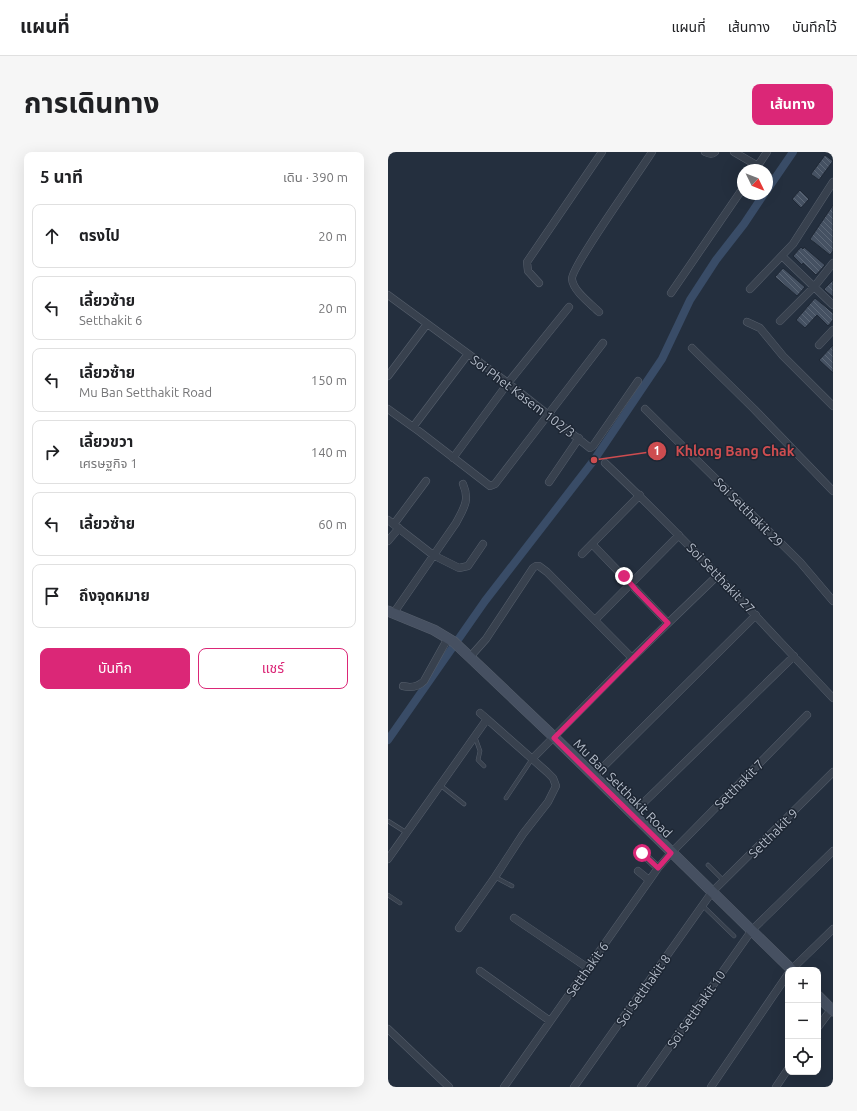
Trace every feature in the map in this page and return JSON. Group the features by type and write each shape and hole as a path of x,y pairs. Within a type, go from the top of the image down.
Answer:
{"street":[{"path":"539,283 528,271 528,262 602,152"},
{"path":"599,312 574,287 571,278 595,236 652,152"},
{"path":"705,152 709,154 713,154 715,152"},
{"path":"734,152 750,164"},
{"path":"759,164 767,152"},
{"path":"750,289 800,235 833,182"},
{"path":"671,293 737,197"},
{"path":"782,256 833,305"},
{"path":"780,321 814,287 833,263"},
{"name":"Soi Phet Kasem 102/3","path":"388,295 508,383 590,448 593,446 638,381"},
{"path":"454,458 508,383 569,307"},
{"path":"747,322 760,328 783,356 833,406"},
{"path":"388,376 427,324"},
{"path":"819,345 833,330"},
{"path":"388,409 454,458 485,484 490,486 495,484 603,343"},
{"path":"692,348 754,409 833,491"},
{"path":"413,427 468,354"},
{"name":"Soi Setthakit 29","path":"645,409 800,562 833,600"},
{"path":"549,482 579,438"},
{"name":"Soi Setthakit 27","path":"605,463 640,495 718,575 833,698"},
{"path":"388,541 426,481"},
{"path":"390,612 456,523 464,508 467,492 463,484"},
{"path":"582,554 640,495"},
{"path":"388,520 433,555 459,568 468,566 483,544"},
{"path":"594,620 679,535"},
{"path":"592,544 668,623"},
{"path":"468,655 486,639 533,568 539,566 547,572 632,658"},
{"path":"532,759 632,658 718,575"},
{"name":"Mu Ban Setthakit Road","path":"390,612 434,630 451,640 468,655 752,930 786,967"},
{"path":"593,777 756,615"},
{"path":"402,686 412,688 422,684 451,640"},
{"path":"632,814 794,656"},
{"path":"459,928 523,834 548,802 556,786 553,778 480,713"},
{"name":"Setthakit 7","path":"671,853 807,715"},
{"path":"388,859 487,719"},
{"name":"Setthakit 9","path":"712,892 725,881 833,772"},
{"name":"Soi Setthakit 10","path":"641,1087 752,930 833,851"},
{"path":"642,853 658,868"},
{"name":"Setthakit 6","path":"504,1087 658,868 671,853"},
{"path":"638,871 650,880"},
{"name":"Soi Setthakit 8","path":"574,1087 712,892"},
{"path":"514,918 588,968"},
{"path":"794,967 833,929"},
{"path":"480,971 550,1021"},
{"path":"711,1087 785,978"},
{"path":"821,999 832,1009 821,1023"},
{"path":"388,1029 449,1087"},
{"path":"776,1087 785,1074"}],"lane":[{"path":"475,737 480,752 478,760 484,766"},
{"path":"506,798 532,759"},
{"path":"440,785 464,804"},
{"path":"388,821 407,833"},
{"path":"708,865 725,881"},
{"path":"495,877 512,886"},
{"path":"388,895 400,903"},
{"path":"703,906 734,936"}],"building":[{"path":"825,155 833,161 819,180 811,174"},
{"path":"800,190 809,199 801,208 792,199"},
{"path":"833,205 833,251 830,255 810,239"},
{"path":"801,247 803,249 804,247 825,265 816,275 803,263 802,265 793,256"},
{"path":"783,268 805,287 797,296 775,277"},
{"path":"833,280 833,297 824,289"},
{"path":"815,298 833,313 833,320 828,326 817,315 805,328 796,320"},
{"path":"833,345 833,373 819,360"}],"waterway":[{"path":"773,181 793,152"},
{"path":"388,740 485,601 594,460 662,359 690,300 716,260 744,224 760,200"}],"place":[{"name":"Khlong Bang Chak","path":"594,460"}],"route":[{"path":"624,576 668,623 554,738 671,853 658,868 642,853"}]}
